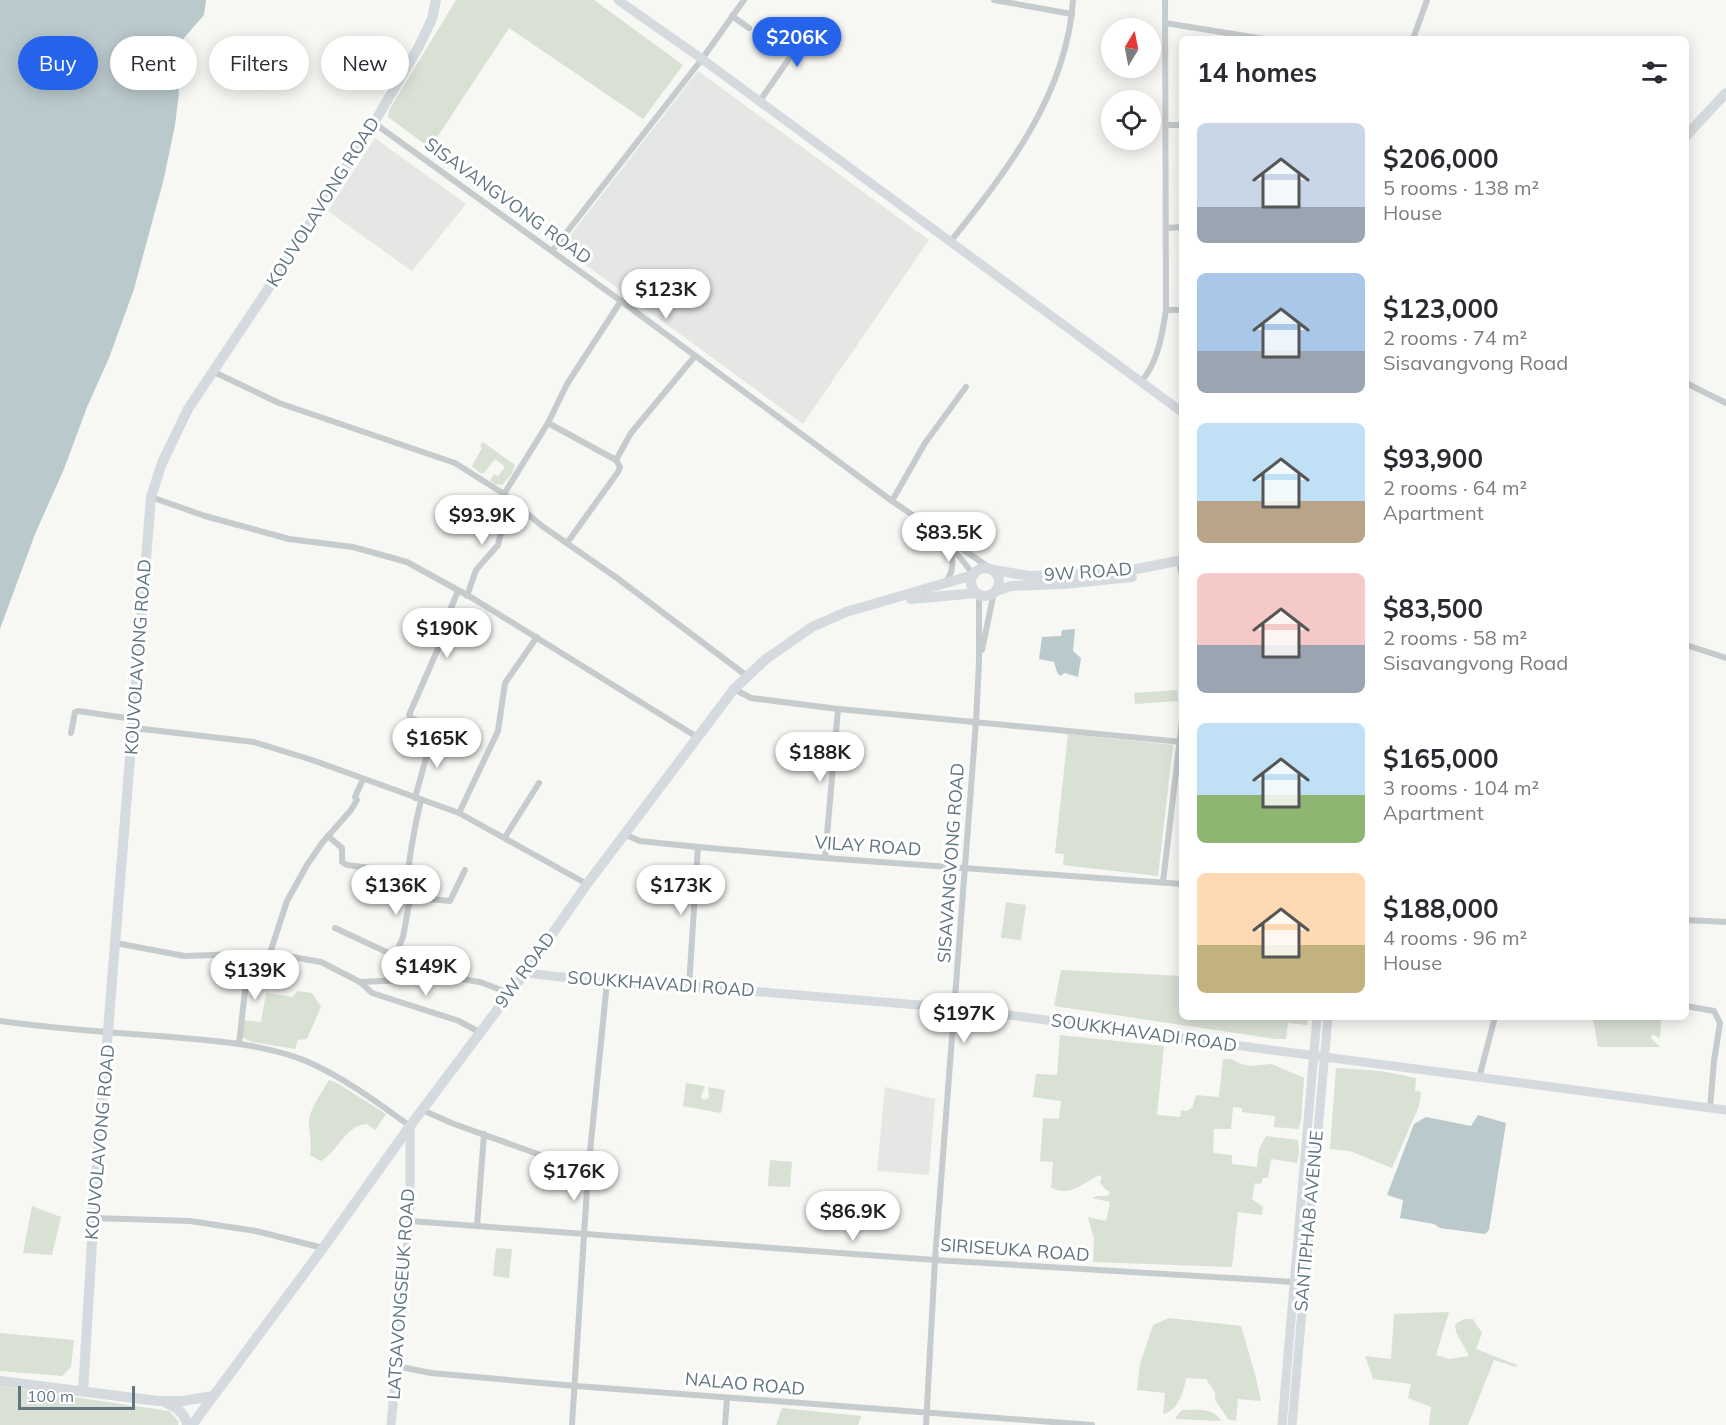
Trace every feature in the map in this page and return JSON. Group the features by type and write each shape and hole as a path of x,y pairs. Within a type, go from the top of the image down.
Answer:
{"main road":[{"name":"KOUVOLAVONG ROAD","path":"83,1392 93,1218 151,498 162,463 188,409 374,123 418,48 432,19 436,0"},
{"path":"1689,133 1726,93"},
{"name":"9W ROAD","path":"992,569 1029,576 1179,567"},
{"path":"981,568 992,569 999,583 995,592 987,596 978,593 972,586 973,574 981,568"},
{"name":"9W ROAD","path":"995,592 1011,586 1124,579 1179,568"},
{"name":"9W ROAD","path":"190,1425 323,1248 697,736 734,689 786,643 812,627 846,612 973,574"},
{"name":"9W ROAD","path":"884,601 978,593"},
{"path":"0,1381 158,1401 183,1401 213,1396"},
{"path":"158,1401 175,1407 190,1425"}],"street":[{"path":"618,0 702,59 1179,410"},
{"path":"552,251 702,59 744,0"},
{"path":"994,0 1072,14"},
{"path":"950,242 997,184 1047,99 1063,60 1073,0"},
{"path":"1141,382 1150,371 1156,358 1166,310 1165,0"},
{"path":"1414,36 1427,0"},
{"path":"732,16 749,28"},
{"path":"759,102 816,20"},
{"path":"1165,23 1245,36"},
{"name":"SISAVANGVONG ROAD","path":"374,123 621,301 892,501 992,569"},
{"path":"1166,125 1179,125"},
{"path":"1167,228 1179,227"},
{"path":"504,494 548,423 567,384 621,301"},
{"path":"1166,310 1179,310"},
{"path":"616,460 631,433 695,356"},
{"path":"214,372 289,406 455,463 504,494 515,505 747,676"},
{"path":"1689,384 1726,403"},
{"path":"892,501 925,443 966,387"},
{"path":"548,423 616,460 620,467 567,543"},
{"path":"151,498 205,516 289,539 352,547 384,554 428,572 697,736"},
{"path":"467,596 476,570 498,545 503,525 515,505"},
{"name":"SISAVANGVONG ROAD","path":"944,537 973,574"},
{"path":"943,584 950,576 952,568 951,547"},
{"path":"395,956 403,937 410,902 407,895 418,799 434,729 411,718 410,715 440,644 458,591"},
{"name":"SISAVANGVONG ROAD","path":"980,662 995,592"},
{"name":"SISAVANGVONG ROAD","path":"926,1425 935,1260 980,662 978,593"},
{"path":"459,813 498,731 505,683 537,637"},
{"path":"1689,646 1726,658"},
{"path":"734,689 751,698 838,709 1179,742"},
{"path":"825,858 838,709"},
{"path":"71,733 75,712 78,711 143,729 254,742 289,752 459,813 587,885"},
{"path":"1163,882 1179,750"},
{"path":"270,953 287,902 307,866 328,836 351,810 357,800 355,797 363,779"},
{"path":"505,837 539,783"},
{"name":"VILAY ROAD","path":"626,835 640,841 698,847 1179,884"},
{"path":"328,836 342,848 342,862 347,865 409,873"},
{"path":"689,986 698,847"},
{"path":"410,902 418,898 450,901 465,870"},
{"path":"1689,920 1726,922"},
{"path":"335,928 395,956 429,980"},
{"path":"116,943 184,956 270,953 321,962 360,982 372,993 452,1018 480,1032"},
{"path":"239,1044 249,955"},
{"name":"SOUKKHAVADI ROAD","path":"525,973 607,982 689,986 955,1008 1726,1110"},
{"path":"360,982 454,978 480,982 509,993"},
{"path":"572,1425 588,1172 607,982"},
{"path":"1689,1007 1714,1011 1718,1016 1710,1108"},
{"name":"SANTIPHAB AVENUE","path":"1292,1425 1318,1057 1317,1020"},
{"name":"SANTIPHAB AVENUE","path":"1282,1425 1318,1057 1327,1020"},
{"path":"1479,1078 1494,1020"},
{"path":"0,1021 54,1029 239,1044 287,1055 320,1068 366,1095 410,1126"},
{"path":"422,1110 454,1124 588,1172"},
{"name":"LATSAVONGSEUK ROAD","path":"391,1425 410,1221 410,1126"},
{"path":"477,1226 484,1134"},
{"path":"93,1218 190,1221 256,1231 323,1248"},
{"name":"SIRISEUKA ROAD","path":"410,1221 935,1260 1295,1282"},
{"name":"NALAO ROAD","path":"396,1366 431,1373 727,1399 1092,1425"},
{"path":"725,1425 727,1399"}],"shaded area":[{"path":"0,0 206,0 204,15 186,36 110,36 110,90 178,90 175,125 164,178 134,289 109,358 35,534 0,629"},
{"path":"456,0 594,0 683,65 643,119 509,28 430,148 388,117 389,110 401,90 409,90 409,77"},
{"path":"698,71 929,240 803,424 561,247"},
{"path":"375,138 466,204 412,271 328,211"},
{"path":"483,442 515,465 511,475 502,485 490,480 494,474 498,476 505,467 495,459 484,473 480,473 472,466"},
{"path":"1075,629 1073,651 1081,658 1078,677 1065,673 1060,676 1054,662 1039,659 1042,637 1061,636 1062,630"},
{"path":"1177,690 1178,701 1135,704 1134,693"},
{"path":"1068,734 1173,745 1158,876 1063,865 1064,854 1055,853"},
{"path":"1006,902 1026,905 1021,940 1001,938"},
{"path":"1061,970 1179,976 1179,1020 1308,1020 1307,1025 1288,1023 1286,1039 1276,1039 1054,1006"},
{"path":"297,991 312,993 321,1007 307,1039 298,1040 295,1049 252,1042 242,1037 243,1020 261,1022 266,993 293,997"},
{"path":"1594,1020 1661,1020 1660,1038 1652,1035 1651,1038 1660,1047 1598,1047"},
{"path":"1060,1035 1164,1046 1157,1115 1180,1117 1181,1110 1186,1111 1192,1108 1196,1095 1219,1097 1223,1059 1231,1059 1250,1066 1272,1064 1304,1078 1301,1122 1298,1129 1274,1127 1275,1116 1242,1112 1242,1108 1233,1107 1231,1129 1214,1129 1213,1153 1232,1155 1232,1164 1257,1167 1259,1149 1266,1136 1298,1140 1297,1163 1271,1159 1268,1178 1263,1178 1261,1184 1255,1183 1252,1199 1263,1207 1262,1215 1238,1212 1232,1267 1093,1262 1094,1239 1088,1217 1106,1221 1110,1202 1092,1198 1108,1196 1110,1192 1100,1182 1102,1177 1099,1175 1071,1190 1051,1188 1053,1162 1040,1161 1043,1118 1059,1119 1061,1101 1033,1097 1036,1074 1057,1075"},
{"path":"1336,1068 1381,1071 1416,1078 1415,1091 1421,1092 1419,1106 1392,1168 1350,1151 1330,1149"},
{"path":"329,1080 386,1114 375,1130 367,1124 353,1129 321,1161 310,1155 309,1119"},
{"path":"686,1083 705,1086 701,1097 704,1100 709,1098 708,1087 725,1090 721,1113 683,1106"},
{"path":"885,1087 935,1099 929,1175 877,1171"},
{"path":"1478,1115 1506,1123 1489,1230 1485,1234 1440,1228 1434,1224 1400,1218 1403,1200 1387,1195 1414,1124 1426,1117 1471,1126"},
{"path":"770,1160 792,1162 790,1187 768,1186"},
{"path":"32,1206 61,1217 52,1255 23,1253"},
{"path":"496,1248 512,1249 509,1278 493,1276"},
{"path":"1449,1312 1436,1355 1449,1359 1469,1356 1456,1332 1455,1324 1464,1319 1473,1319 1482,1333 1476,1349 1517,1365 1516,1367 1494,1360 1468,1425 1429,1425 1431,1407 1408,1398 1411,1384 1373,1379 1365,1356 1391,1359 1394,1314"},
{"path":"1169,1318 1241,1326 1261,1401 1238,1399 1236,1421 1228,1419 1215,1400 1215,1393 1206,1379 1186,1378 1182,1394 1176,1405 1163,1414 1165,1393 1137,1390 1140,1364 1153,1325"},
{"path":"0,1333 74,1340 71,1367 62,1376 0,1371"},
{"path":"0,1386 169,1411 179,1422 178,1425 0,1425"},
{"path":"782,1408 861,1416 858,1425 776,1425"},
{"path":"1182,1410 1209,1411 1221,1421 1175,1419"}]}
